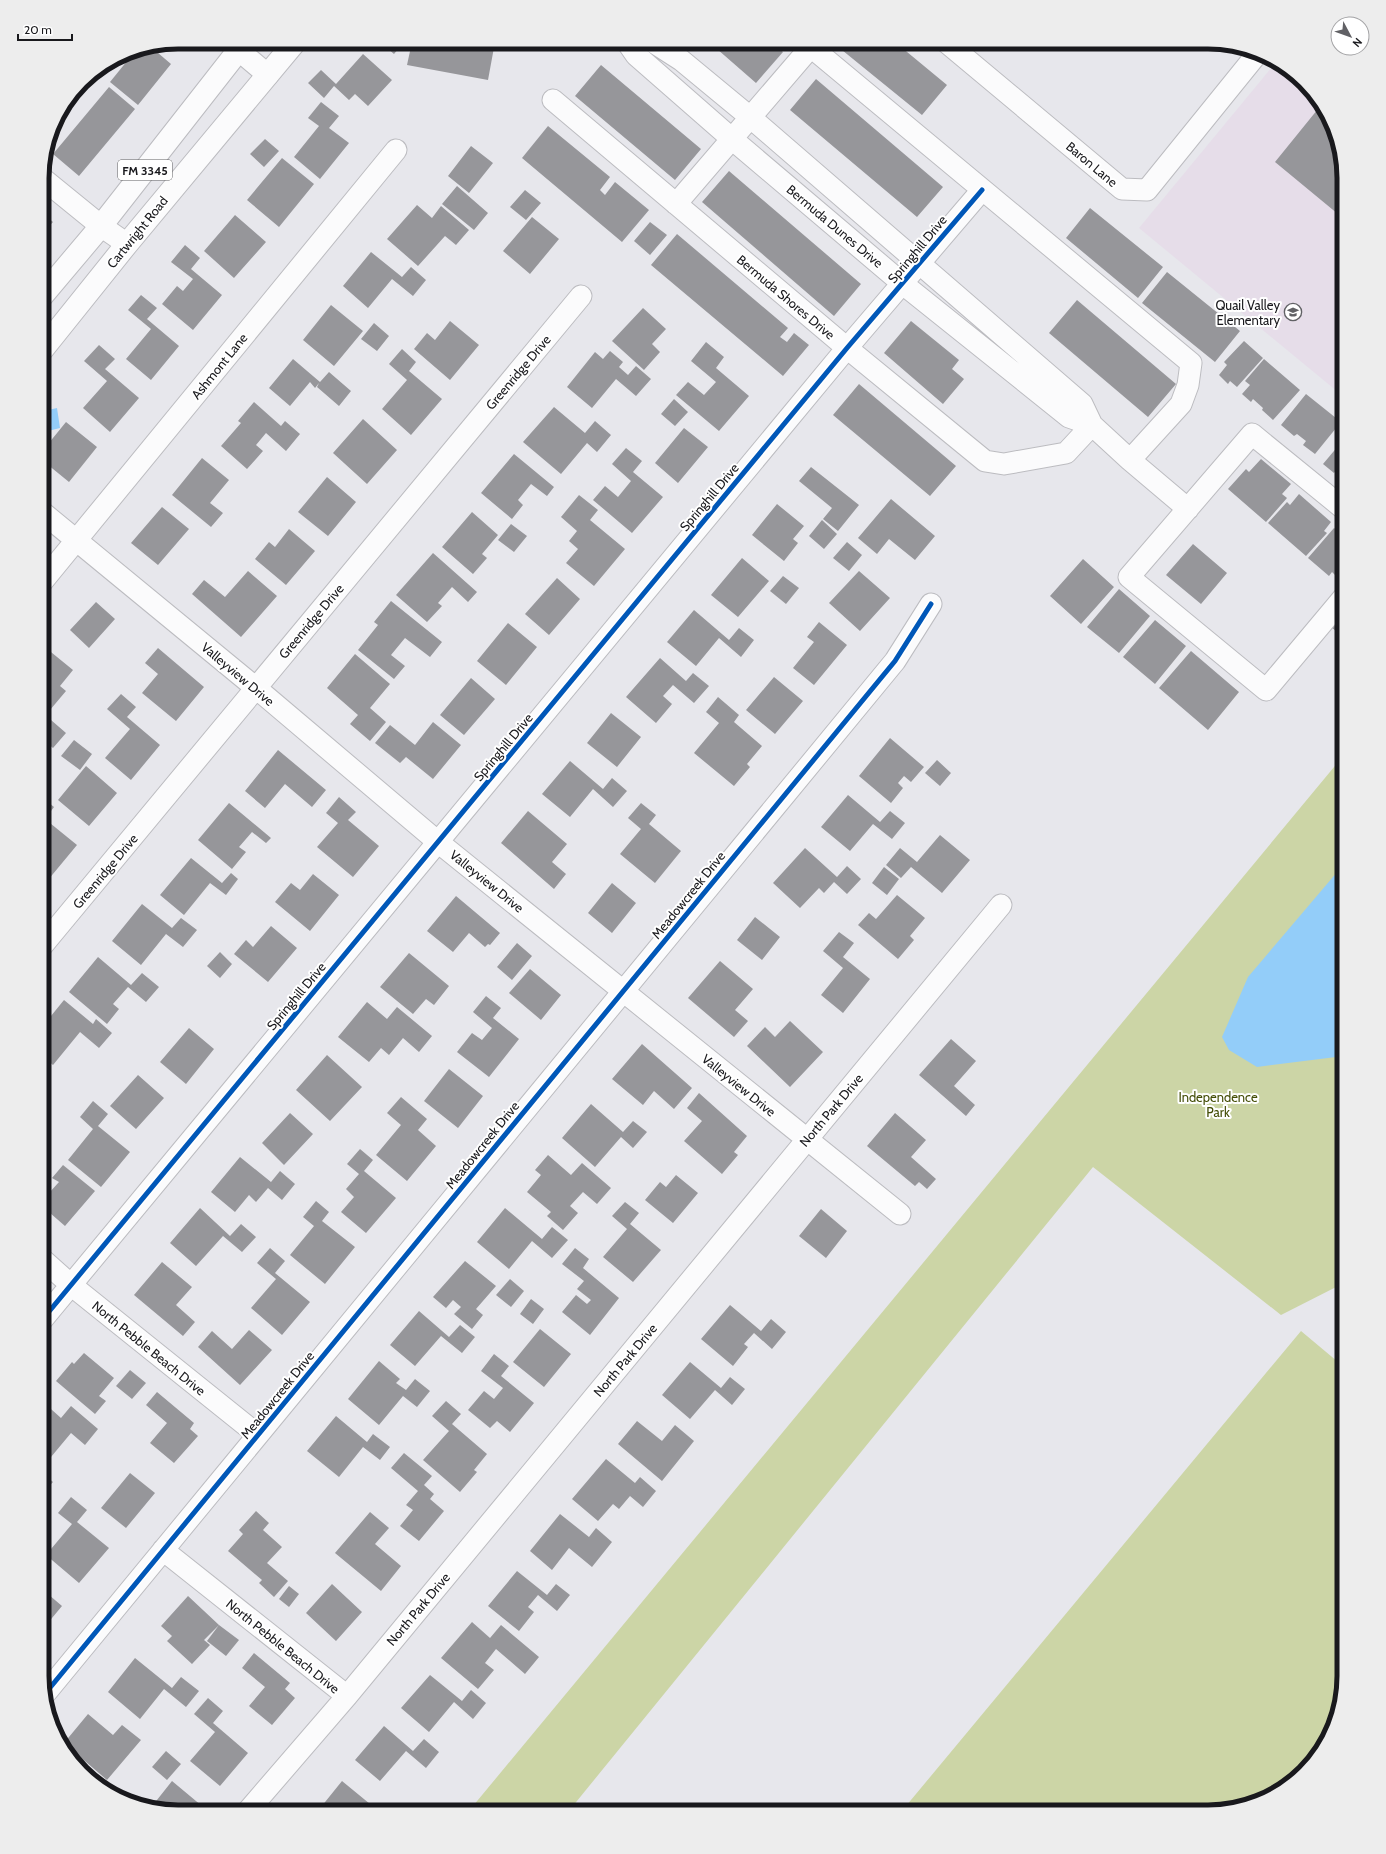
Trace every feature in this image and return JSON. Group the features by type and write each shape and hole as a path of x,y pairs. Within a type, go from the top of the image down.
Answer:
{"main road":[{"name":"FM 3345","path":"49,288 100,226 234,49"},
{"name":"Cartwright Road","path":"49,341 127,244 289,49"}],"street":[{"path":"241,49 268,75"},
{"name":"Bermuda Dunes Drive","path":"632,49 636,55 732,139 903,284 1069,417 1092,425"},
{"name":"Bermuda Dunes Drive","path":"664,49 681,60 750,117 1082,404 1092,425 1130,460 1188,509"},
{"path":"676,204 806,49"},
{"path":"816,49 982,190 1191,363 1188,385 1180,404 1130,460"},
{"name":"Baron Lane","path":"954,49 1122,189 1147,190 1254,58"},
{"name":"Bermuda Shores Drive","path":"553,100 847,348 985,461 1004,464 1066,452 1092,425"},
{"name":"Ashmont Lane","path":"49,574 396,150"},
{"path":"49,184 100,226 127,244"},
{"name":"Springhill Drive","path":"49,1312 847,348 982,190"},
{"name":"Greenridge Drive","path":"49,938 581,296"},
{"path":"1337,503 1252,434 1128,577 1266,690 1337,604"},
{"name":"Valleyview Drive","path":"49,518 256,688 438,842 900,1214"},
{"name":"Meadowcreek Drive","path":"49,1688 895,661 931,604"},
{"name":"North Park Drive","path":"252,1805 347,1696 1001,905"},
{"name":"North Pebble Beach Drive","path":"49,1265 71,1285 258,1435"},
{"name":"North Pebble Beach Drive","path":"164,1550 347,1696"}],"shaded area":[{"name":"Quail Valley Elementary","path":"1273,66 1287,76 1299,87 1315,106 1324,121 1335,153 1337,169 1337,391 1139,228"}],"green space":[{"name":"Independence Park","path":"1337,763 1337,1287 1281,1315 1093,1167 574,1805 474,1805"},
{"path":"1301,1331 1337,1361 1336,1693 1333,1710 1320,1741 1299,1767 1287,1778 1265,1792 1233,1803 1217,1805 907,1805"}],"water":[{"path":"57,408 60,428 49,431 49,410"},
{"path":"1337,872 1337,1057 1257,1067 1229,1050 1222,1037 1248,977"}],"building":[{"path":"388,49 398,49 394,54"},
{"path":"410,49 494,49 488,80 407,65"},
{"path":"717,49 780,49 783,52 756,83"},
{"path":"841,49 903,49 947,85 922,115"},
{"path":"155,51 171,64 138,105 110,82 129,59 144,53"},
{"path":"363,54 392,80 368,106 355,94 349,100 334,86 324,98 308,83 321,70 336,84"},
{"path":"601,65 701,149 675,180 575,96"},
{"path":"816,79 943,187 917,217 790,110"},
{"path":"109,87 135,109 79,176 53,154"},
{"path":"321,102 339,116 329,128 349,143 320,179 294,157 319,126 308,118"},
{"path":"1317,110 1324,121 1335,153 1337,169 1337,213 1275,162"},
{"path":"548,126 610,177 600,190 605,195 615,182 649,210 622,242 522,158"},
{"path":"265,139 279,151 264,167 250,154"},
{"path":"471,146 493,163 469,193 448,176"},
{"path":"282,158 314,184 279,227 247,200"},
{"path":"729,171 861,284 834,316 702,202"},
{"path":"457,186 488,213 474,230 442,204"},
{"path":"525,190 541,203 526,220 510,207"},
{"path":"417,205 432,218 441,206 469,230 456,245 445,236 418,266 387,239"},
{"path":"1090,208 1163,267 1138,298 1066,238"},
{"path":"235,215 266,242 234,278 204,251"},
{"path":"532,217 559,239 530,274 503,251"},
{"path":"49,219 53,222 49,226"},
{"path":"650,222 667,235 650,255 634,241"},
{"path":"677,234 788,328 780,337 787,342 794,333 809,345 783,376 651,265"},
{"path":"185,245 200,258 191,269 222,295 193,330 162,304 177,286 183,291 193,279 171,262"},
{"path":"371,252 402,277 411,267 426,280 413,296 392,279 368,308 343,286"},
{"path":"1167,272 1240,331 1215,362 1142,303"},
{"path":"141,295 157,308 147,319 179,346 151,380 126,359 151,329 128,310"},
{"path":"1077,300 1176,384 1148,417 1049,333"},
{"path":"331,305 363,331 334,366 303,340"},
{"path":"643,308 666,329 652,344 660,352 644,370 612,341"},
{"path":"450,321 479,345 450,380 414,349 427,333 435,340"},
{"path":"911,321 959,360 952,369 964,379 943,404 884,353"},
{"path":"374,323 389,336 377,351 361,339"},
{"path":"1244,341 1263,358 1237,387 1230,381 1228,384 1219,375 1227,365 1224,362"},
{"path":"706,342 724,357 716,368 749,396 719,431 676,395 688,382 704,395 716,382 691,361"},
{"path":"99,345 115,359 105,369 139,398 110,432 83,408 107,381 84,361"},
{"path":"402,349 416,362 409,371 442,399 411,435 382,409 407,380 389,364"},
{"path":"610,351 623,362 619,367 628,375 636,366 651,379 636,396 616,379 592,408 567,387 595,352 603,359"},
{"path":"293,359 320,382 329,372 351,391 339,406 317,387 319,383 315,388 310,382 290,406 269,388"},
{"path":"1264,359 1300,390 1273,420 1253,399 1251,402 1242,394 1250,385 1245,381"},
{"path":"859,384 956,466 930,496 833,415"},
{"path":"1306,394 1337,419 1337,427 1315,454 1303,445 1306,441 1297,434 1294,436 1281,425"},
{"path":"674,399 688,412 675,426 661,414"},
{"path":"254,402 281,426 285,421 300,434 286,451 266,433 256,445 263,451 247,469 221,446 241,423 238,421"},
{"path":"554,407 585,433 595,421 611,435 597,452 587,443 561,474 523,442"},
{"path":"363,419 397,450 367,484 333,453"},
{"path":"66,422 97,447 69,482 49,466 49,443"},
{"path":"684,428 708,447 678,483 655,463"},
{"path":"1337,447 1337,469 1334,473 1323,464"},
{"path":"626,448 642,461 633,472 663,497 632,533 593,500 605,486 618,497 631,481 612,464"},
{"path":"514,454 554,487 547,496 531,484 518,500 523,505 512,519 481,493"},
{"path":"202,458 229,480 210,503 223,513 211,527 172,495"},
{"path":"1261,459 1291,484 1282,494 1287,498 1266,522 1228,489 1246,469 1249,472"},
{"path":"811,467 859,505 838,531 823,519 832,508 799,481"},
{"path":"327,477 356,502 328,536 298,512"},
{"path":"1299,494 1331,522 1324,531 1327,533 1306,556 1268,523 1287,502 1290,505"},
{"path":"579,495 598,510 590,520 625,549 594,586 566,563 578,549 569,541 577,531 561,517"},
{"path":"891,499 935,536 915,560 889,539 877,554 858,538"},
{"path":"777,504 804,526 793,539 798,543 784,561 752,535"},
{"path":"162,507 189,529 158,565 131,543"},
{"path":"472,512 498,535 482,554 487,558 473,574 442,547"},
{"path":"822,520 837,534 824,549 809,536"},
{"path":"511,524 527,536 514,552 498,540"},
{"path":"1334,528 1337,530 1336,576 1332,572 1329,576 1308,558"},
{"path":"289,529 315,551 286,585 255,559 269,542 275,547"},
{"path":"847,542 862,555 849,571 833,558"},
{"path":"1193,544 1227,573 1201,604 1166,575"},
{"path":"433,553 477,592 468,602 452,587 438,603 442,606 427,622 396,595"},
{"path":"742,558 769,581 738,617 711,595"},
{"path":"1083,559 1114,587 1081,624 1050,596"},
{"path":"248,571 277,596 241,637 192,594 204,580 225,597"},
{"path":"859,571 890,598 860,631 829,603"},
{"path":"783,576 799,588 786,604 770,591"},
{"path":"557,578 580,599 549,635 525,614"},
{"path":"1119,589 1150,616 1119,653 1087,627"},
{"path":"391,601 442,642 430,657 405,638 391,655 405,666 394,679 358,650 378,625 374,622"},
{"path":"96,602 115,619 89,648 70,630"},
{"path":"694,610 729,640 739,628 754,640 741,657 719,638 696,666 667,642"},
{"path":"1337,619 1337,632 1331,627"},
{"path":"1155,620 1186,646 1155,684 1123,657"},
{"path":"819,622 847,645 814,685 793,668 814,642 807,637"},
{"path":"508,623 537,647 506,685 477,661"},
{"path":"158,648 204,687 176,721 142,693 158,674 145,663"},
{"path":"49,650 73,670 60,686 66,691 50,710"},
{"path":"1191,651 1239,692 1208,730 1159,688"},
{"path":"355,654 390,684 370,708 386,722 370,741 350,724 358,715 327,688"},
{"path":"660,658 686,681 693,673 709,686 694,703 673,685 663,696 672,704 656,723 626,697"},
{"path":"774,677 803,701 775,734 746,710"},
{"path":"471,678 495,699 464,735 440,715"},
{"path":"121,694 136,707 127,717 160,745 131,780 105,758 130,729 107,709"},
{"path":"718,697 739,715 734,722 762,746 747,764 750,767 734,786 694,753 719,723 706,712"},
{"path":"611,713 641,737 617,767 587,743"},
{"path":"51,720 66,733 53,748 49,745 49,722"},
{"path":"433,722 461,745 433,779 406,757 400,763 375,743 390,725 415,745"},
{"path":"890,738 924,767 911,782 904,776 898,783 903,788 891,803 859,776"},
{"path":"74,740 92,754 80,770 61,756"},
{"path":"278,750 326,790 312,807 285,784 265,808 245,791"},
{"path":"937,760 951,773 940,786 925,773"},
{"path":"570,761 603,789 612,778 627,791 613,807 593,789 570,817 542,794"},
{"path":"86,766 117,793 89,826 58,800"},
{"path":"848,795 880,822 890,811 905,823 892,839 873,824 850,851 821,827"},
{"path":"339,797 356,812 348,820 379,846 353,877 317,847 338,823 326,813"},
{"path":"49,803 54,807 49,814"},
{"path":"229,803 271,838 266,843 252,832 239,847 246,852 232,869 198,840"},
{"path":"641,803 656,815 649,824 681,851 655,883 620,854 641,829 628,818"},
{"path":"528,811 567,844 552,862 566,874 554,889 501,843"},
{"path":"49,822 77,845 49,879"},
{"path":"940,835 970,860 942,893 911,867 901,878 886,865 900,848 917,862"},
{"path":"805,848 837,877 847,866 861,879 847,894 834,882 824,893 819,888 800,908 773,883"},
{"path":"191,858 222,883 231,873 238,879 226,895 210,883 184,915 160,895"},
{"path":"884,867 899,879 887,895 872,883"},
{"path":"313,874 339,895 310,931 275,902 291,883 300,890"},
{"path":"612,883 636,903 612,933 588,913"},
{"path":"897,895 925,918 910,936 914,940 898,959 858,925 869,913 876,919"},
{"path":"456,896 500,933 490,945 488,944 485,947 469,933 453,952 427,931"},
{"path":"142,904 172,928 181,918 197,930 183,947 166,934 141,965 112,941"},
{"path":"755,917 780,937 762,960 737,940"},
{"path":"271,926 297,948 268,982 234,954 246,940 253,947"},
{"path":"839,932 854,943 843,957 870,979 843,1013 821,995 843,968 823,951"},
{"path":"517,943 532,956 512,980 497,967"},
{"path":"220,952 232,964 220,978 207,966"},
{"path":"409,953 449,986 434,1005 426,999 413,1014 380,987"},
{"path":"98,957 131,985 142,973 159,987 146,1002 128,987 113,1004 119,1009 107,1024 69,992"},
{"path":"720,961 753,989 735,1010 748,1021 734,1037 688,998"},
{"path":"530,969 561,995 541,1020 509,993"},
{"path":"486,996 501,1008 493,1018 519,1039 489,1077 457,1052 472,1033 482,1040 492,1028 473,1012"},
{"path":"64,1000 93,1024 96,1019 112,1033 99,1048 80,1032 53,1065 49,1062 49,1018"},
{"path":"367,1002 387,1019 397,1007 432,1036 419,1052 403,1038 389,1055 381,1048 369,1062 338,1037"},
{"path":"790,1021 823,1052 790,1087 747,1046 765,1027 775,1037"},
{"path":"189,1028 214,1049 186,1084 160,1062"},
{"path":"951,1039 976,1061 954,1086 975,1105 966,1116 919,1075"},
{"path":"642,1044 692,1088 674,1109 654,1091 643,1105 612,1079"},
{"path":"327,1055 362,1087 330,1121 296,1090"},
{"path":"449,1069 483,1096 458,1128 424,1101"},
{"path":"138,1075 164,1098 136,1129 110,1106"},
{"path":"699,1093 747,1136 734,1152 738,1155 722,1174 684,1141 702,1121 687,1108"},
{"path":"401,1097 427,1119 418,1130 436,1146 407,1181 376,1155 401,1125 387,1113"},
{"path":"93,1101 108,1114 98,1126 130,1152 101,1187 68,1160 93,1129 80,1117"},
{"path":"591,1104 623,1132 633,1121 647,1132 633,1148 621,1137 595,1167 562,1138"},
{"path":"290,1113 313,1134 284,1165 262,1143"},
{"path":"895,1113 926,1140 911,1157 936,1179 927,1189 919,1182 915,1186 867,1146"},
{"path":"360,1149 373,1160 364,1171 396,1198 366,1233 341,1212 354,1197 346,1189 359,1174 347,1164"},
{"path":"548,1155 571,1175 582,1163 611,1188 597,1204 583,1192 570,1206 578,1213 563,1230 547,1216 551,1212 527,1192 541,1175 535,1170"},
{"path":"240,1157 271,1182 280,1171 295,1184 282,1200 268,1188 256,1202 249,1195 235,1212 211,1192"},
{"path":"63,1165 95,1191 65,1226 49,1212 49,1193 59,1182 52,1178"},
{"path":"676,1175 698,1193 673,1223 645,1200 660,1182 666,1187"},
{"path":"316,1201 329,1212 322,1221 355,1247 325,1284 290,1255 314,1226 303,1217"},
{"path":"625,1202 639,1213 630,1224 661,1250 633,1282 603,1257 627,1229 612,1216"},
{"path":"200,1208 230,1236 241,1224 256,1237 242,1252 223,1236 196,1266 170,1243"},
{"path":"505,1208 542,1239 552,1227 568,1240 552,1258 532,1241 509,1269 477,1242"},
{"path":"821,1209 847,1231 826,1258 799,1236"},
{"path":"270,1248 285,1261 275,1273 310,1302 282,1335 251,1308 276,1279 257,1263"},
{"path":"575,1248 589,1259 583,1268 619,1298 590,1335 562,1312 576,1295 587,1304 591,1300 577,1289 584,1281 562,1264"},
{"path":"465,1261 496,1286 476,1309 483,1315 472,1329 454,1314 461,1307 453,1300 446,1308 433,1297"},
{"path":"162,1262 192,1287 176,1305 195,1322 183,1336 134,1295"},
{"path":"510,1279 524,1291 511,1307 496,1295"},
{"path":"531,1299 544,1309 533,1324 520,1314"},
{"path":"730,1305 761,1331 771,1319 786,1332 772,1349 754,1333 744,1344 748,1347 733,1366 701,1339"},
{"path":"419,1311 449,1337 460,1325 475,1337 462,1353 441,1336 415,1366 390,1345"},
{"path":"540,1329 571,1354 544,1387 513,1362"},
{"path":"249,1330 272,1350 240,1385 198,1347 212,1331 232,1349"},
{"path":"84,1353 114,1378 99,1396 106,1401 95,1414 56,1381 72,1362 74,1364"},
{"path":"494,1354 509,1366 501,1376 534,1403 510,1432 497,1421 490,1428 468,1410 484,1391 494,1399 503,1388 481,1371"},
{"path":"379,1361 400,1379 396,1383 406,1390 415,1379 430,1391 417,1407 403,1396 379,1425 348,1399"},
{"path":"690,1362 721,1388 730,1377 745,1389 732,1405 715,1390 690,1419 662,1395"},
{"path":"130,1370 146,1383 132,1399 116,1386"},
{"path":"157,1392 194,1423 190,1429 198,1436 174,1463 150,1443 167,1423 146,1405"},
{"path":"446,1401 461,1414 452,1424 487,1454 474,1470 477,1472 460,1492 423,1460 449,1431 432,1416"},
{"path":"71,1406 98,1429 85,1445 71,1433 49,1459 49,1407 61,1418"},
{"path":"336,1416 367,1442 373,1434 390,1447 380,1460 363,1447 339,1477 307,1451"},
{"path":"637,1421 662,1441 675,1425 694,1441 662,1481 618,1444"},
{"path":"404,1453 432,1476 424,1485 434,1494 430,1499 444,1511 419,1541 400,1526 413,1510 406,1505 418,1491 391,1468"},
{"path":"606,1459 635,1483 640,1477 656,1491 643,1507 630,1496 619,1509 613,1504 598,1521 572,1499"},
{"path":"130,1473 155,1493 126,1528 101,1508"},
{"path":"49,1479 53,1482 49,1486"},
{"path":"71,1497 87,1510 77,1522 109,1548 79,1583 49,1558 49,1551 72,1524 58,1513"},
{"path":"256,1511 269,1523 263,1530 282,1547 267,1563 288,1581 274,1597 259,1583 262,1580 228,1551 243,1534 239,1530"},
{"path":"370,1512 389,1528 375,1544 401,1566 381,1591 335,1553"},
{"path":"560,1514 589,1537 596,1528 612,1542 592,1567 569,1548 552,1570 530,1551"},
{"path":"517,1571 547,1595 556,1584 570,1595 557,1611 538,1595 528,1607 534,1612 519,1631 488,1606"},
{"path":"332,1584 362,1612 336,1641 306,1613"},
{"path":"289,1586 299,1594 289,1607 279,1599"},
{"path":"49,1595 62,1606 49,1622"},
{"path":"188,1596 219,1625 204,1640 210,1645 192,1664 167,1641 172,1636 161,1626"},
{"path":"472,1622 490,1638 501,1625 539,1657 525,1674 496,1649 485,1663 494,1670 478,1689 441,1658"},
{"path":"219,1625 239,1640 226,1656 207,1641"},
{"path":"254,1653 290,1683 285,1689 295,1698 272,1725 249,1706 265,1687 242,1668"},
{"path":"135,1658 172,1688 181,1677 199,1691 186,1707 164,1689 140,1719 108,1692"},
{"path":"430,1675 462,1701 471,1690 486,1703 473,1719 454,1702 429,1732 401,1708"},
{"path":"208,1698 223,1711 213,1723 248,1753 220,1786 190,1761 215,1732 194,1714"},
{"path":"88,1714 113,1735 122,1725 141,1740 107,1780 73,1751 66,1740"},
{"path":"384,1726 413,1751 424,1739 439,1752 426,1768 406,1751 380,1781 355,1760"},
{"path":"166,1751 181,1764 167,1780 152,1767"},
{"path":"172,1781 201,1805 178,1805 155,1803"},
{"path":"342,1781 370,1804 369,1805 323,1805"}],"cycle path":[{"path":"49,1312 847,348 982,190"},
{"path":"49,1688 895,661 931,604"}],"place":[{"name":"Quail Valley Elementary","path":"1293,312"}]}
